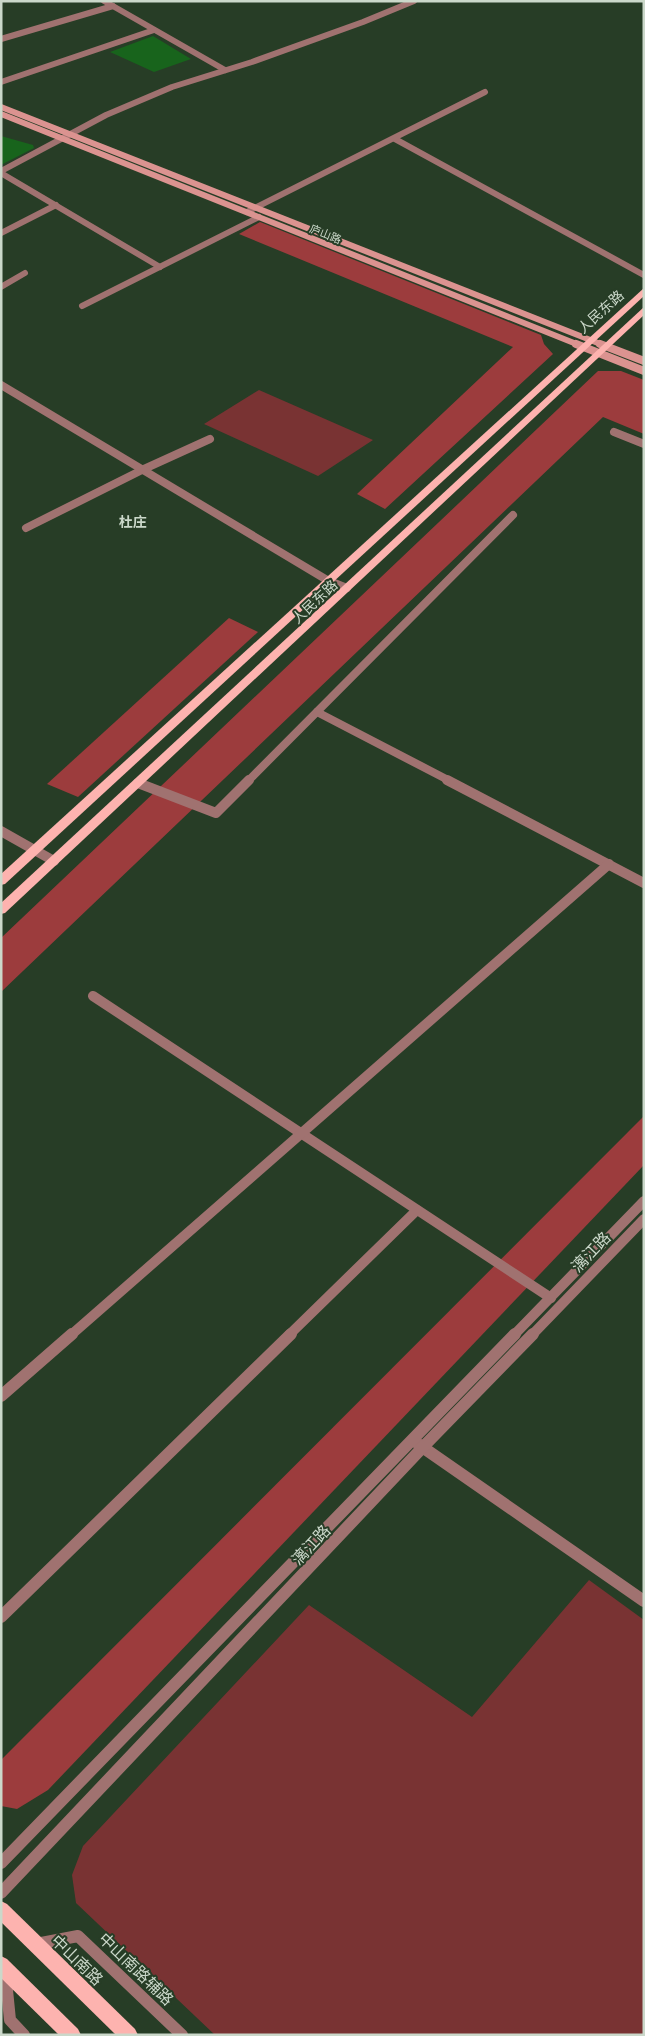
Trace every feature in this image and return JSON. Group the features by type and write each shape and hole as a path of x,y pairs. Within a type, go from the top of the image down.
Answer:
{"main road":[{"name":"庐山路","path":"1,107 256,208 586,343"},
{"name":"庐山路","path":"1,114 259,217 586,343 644,361"},
{"name":"人民东路","path":"1,881 644,291"},
{"name":"人民东路","path":"1,910 644,310"},
{"name":"庐山路","path":"602,349 644,370"},
{"name":"中山南路","path":"1,1910 129,2035"},
{"path":"3,1967 72,2035"}],"street":[{"path":"104,1 225,70"},
{"path":"160,267 1,172 60,138 106,115 172,87 362,22 414,1"},
{"path":"1,39 113,6"},
{"path":"1,82 154,30"},
{"path":"247,212 396,139 485,92"},
{"path":"396,139 644,275"},
{"path":"1,233 56,205"},
{"path":"82,306 259,217"},
{"path":"1,287 25,273"},
{"path":"1,385 327,580 347,588"},
{"path":"614,432 644,444"},
{"path":"26,528 144,469 210,439"},
{"path":"138,783 216,813 513,515"},
{"path":"316,712 644,883"},
{"path":"1,831 54,861"},
{"path":"1,1396 303,1134 609,864"},
{"path":"93,996 551,1298"},
{"name":"漓江路","path":"1,1893 551,1298 644,1201"},
{"path":"1,1617 417,1210"},
{"name":"漓江路","path":"1,1863 644,1219"},
{"path":"418,1444 644,1601"},
{"name":"中山南路辅路","path":"36,1944 78,1936 182,2035"},
{"path":"3,1967 10,2020 24,2035"}],"shaded area":[{"path":"153,36 191,59 154,72 110,52"},
{"path":"1,136 33,145 34,148 1,165"},
{"path":"260,222 541,335 544,344 553,354 385,509 357,494 513,347 239,234"},
{"path":"598,371 621,371 644,380 644,434 603,417 1,992 1,938"},
{"path":"259,390 373,440 318,476 204,424"},
{"path":"229,618 258,632 78,797 47,784"},
{"path":"644,1116 644,1165 48,1790 17,1809 1,1806 1,1760"},
{"path":"589,1580 644,1620 644,2035 215,2035 76,1903 72,1875 83,1846 309,1605 472,1717"}],"district":[{"name":"杜庄","path":"133,521"}]}
